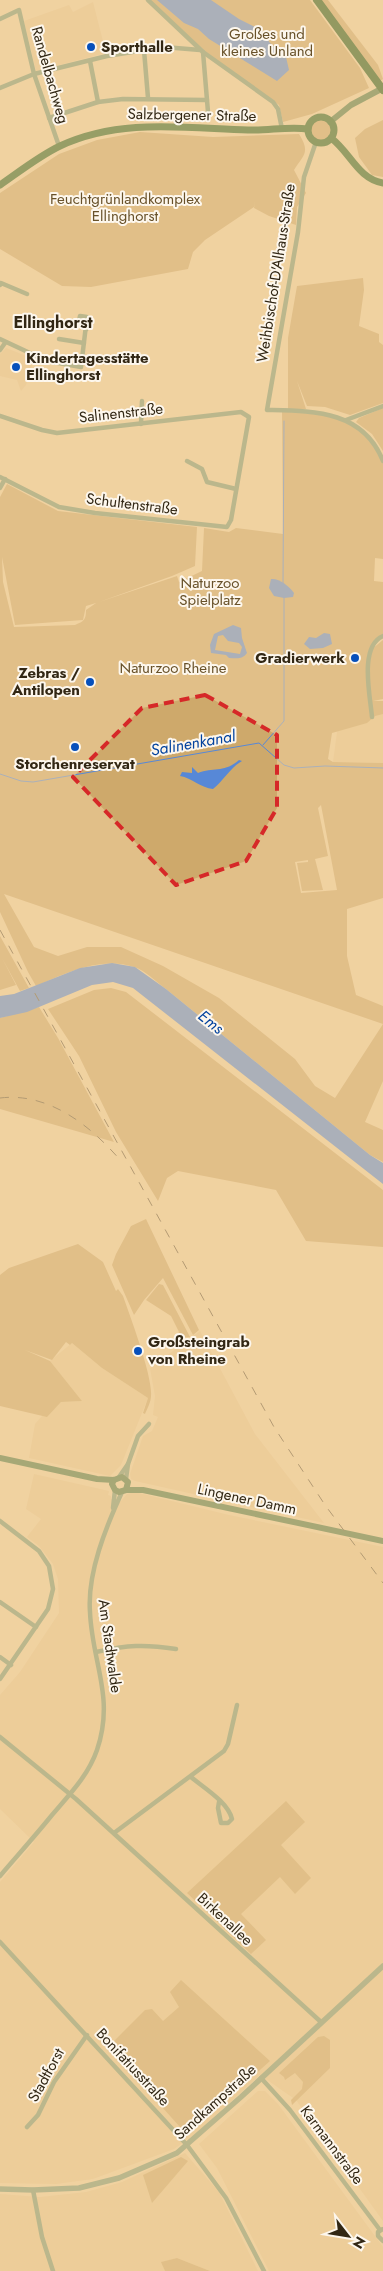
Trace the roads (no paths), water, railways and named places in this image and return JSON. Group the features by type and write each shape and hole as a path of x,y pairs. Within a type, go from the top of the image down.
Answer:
{"highway":[{"path":"317,0 383,89"}],"main road":[{"path":"330,122 351,106 383,89"},
{"path":"322,118 330,122 334,128 331,138 323,143 316,142 309,135 308,129 313,120 322,118"},
{"name":"Salzbergener Straße","path":"0,186 59,146 106,131 138,126 254,131 308,129"},
{"path":"331,138 346,151 362,173 368,178 383,183"},
{"name":"Lingener Damm","path":"0,1458 97,1479 122,1479 143,1490"},
{"name":"Lingener Damm","path":"97,1479 124,1491 143,1490 383,1541"},
{"path":"114,1488 122,1479"},
{"path":"122,1479 124,1491"}],"street":[{"path":"148,0 201,51 272,102 278,110 282,129"},
{"name":"Randelbachweg","path":"0,18 19,10 34,74 59,146"},
{"path":"0,88 34,74 107,56 164,46 201,51"},
{"path":"144,50 148,98"},
{"path":"201,51 208,112"},
{"path":"90,61 98,102"},
{"path":"49,118 98,102 148,98 206,100"},
{"name":"Weihbischof-D'Alhaus-Straße","path":"316,142 304,177 298,232 267,410 307,410 346,420"},
{"path":"0,285 1,283 27,294"},
{"path":"0,339 5,343 47,360 82,367 86,330"},
{"path":"59,339 84,343"},
{"path":"0,350 5,343"},
{"path":"141,424 142,401"},
{"path":"346,420 383,406"},
{"name":"Salinenstraße","path":"0,416 41,430 57,433 242,412 247,414"},
{"name":"Schultenstraße","path":"0,477 59,507 95,513 228,526 249,420 247,414"},
{"path":"346,420 368,437 383,461"},
{"path":"187,461 202,469 207,482 236,488"},
{"path":"0,488 5,480"},
{"path":"372,717 368,654 374,642 383,636"},
{"path":"122,1479 138,1436 149,1424"},
{"name":"Am Stadtwalde","path":"0,1876 70,1794 87,1771 100,1738 105,1702 90,1612 91,1582 113,1508 114,1488"},
{"name":"Am Stadtwalde","path":"113,1508 124,1491"},
{"path":"0,1521 34,1546 49,1566 53,1579 51,1600 36,1627 0,1679"},
{"path":"0,1602 36,1627"},
{"path":"96,1652 131,1645 150,1645 176,1650"},
{"path":"0,1657 11,1665"},
{"path":"114,1833 224,1751 228,1744 236,1705"},
{"name":"Birkenallee","path":"0,1737 114,1833 321,2022"},
{"path":"191,1776 220,1802 230,1811 232,1819 228,1823 220,1823 218,1808 220,1802"},
{"name":"Bonifatiusstraße","path":"0,1942 187,2145 226,2198 264,2271"},
{"name":"Sandkampstraße","path":"0,2189 79,2188 118,2178 151,2165 187,2145 383,1966"},
{"name":"Stadtforst","path":"27,2128 38,2115 54,2082 87,2035"},
{"name":"Karmannstraße","path":"261,2078 290,2110 382,2230"},
{"path":"33,2190 42,2237 53,2271"},
{"path":"382,2230 378,2236 383,2241"}],"water":[{"path":"157,0 211,0 239,19 261,30 270,43 286,57 289,70 277,81 209,39 198,29 184,23"},
{"path":"271,579 287,585 294,593 293,597 274,596 269,588"},
{"path":"233,625 241,628 247,653 241,658 229,658 226,655 211,653 210,645 214,634","holes":["223,635 228,641 239,643 242,647 240,654 215,650 218,636"]},
{"path":"324,633 330,634 332,644 323,648 310,649 304,644 309,637 316,638"},
{"path":"239,760 242,761 213,789 180,776 182,772 192,773 192,767 198,773 229,767"},
{"path":"112,963 135,967 166,989 370,1155 383,1163 383,1184 133,988 113,982 92,985 27,1012 0,1018 0,996 14,994 80,968"}],"waterway":[{"path":"283,585 284,421"},
{"path":"263,745 284,721 284,597"},
{"name":"Salinenkanal","path":"0,774 21,781 33,782 259,743 284,765 294,768 325,766 383,768"}],"railway":[{"path":"0,930 274,1427 325,1505 383,1583"},
{"path":"0,1098 35,1100 68,1114 96,1136 121,1161"}],"place":[{"name":"Sporthalle","path":"91,47"},
{"name":"Kindertagesstätte Ellinghorst","path":"16,367"},
{"name":"Gradierwerk","path":"355,658"},
{"name":"Zebras / Antilopen","path":"90,682"},
{"name":"Storchenreservat","path":"75,747"},
{"name":"Großsteingrab von Rheine","path":"138,1351"}],"district":[{"name":"Ellinghorst","path":"53,322"}],"park label":[{"name":"Großes und kleines Unland","path":"267,42"},
{"name":"Feuchtgrünlandkomplex Ellinghorst","path":"125,208"},
{"name":"Naturzoo Spielplatz","path":"210,592"},
{"name":"Naturzoo Rheine","path":"173,668"}],"water label":[{"name":"Ems","path":"211,1022"}]}
